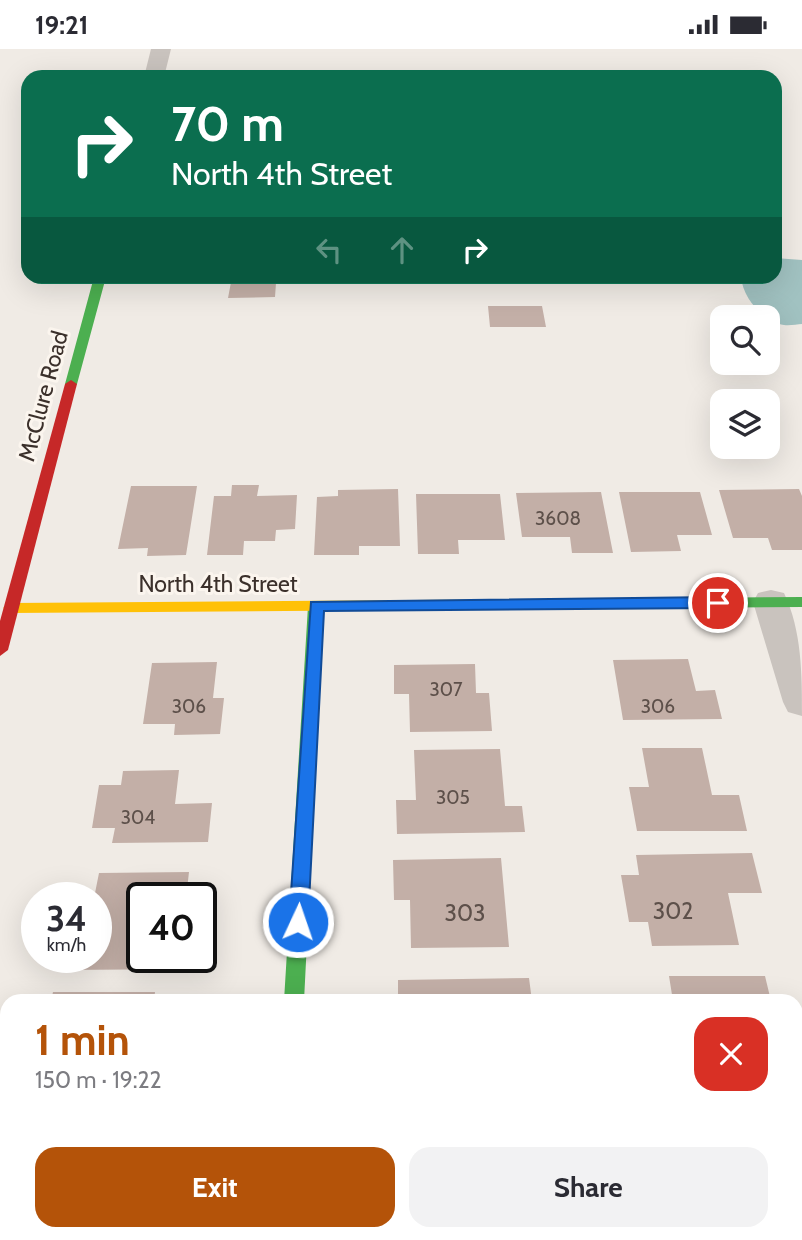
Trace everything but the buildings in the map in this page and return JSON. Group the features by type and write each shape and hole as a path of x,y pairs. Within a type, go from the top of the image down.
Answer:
{"street":[{"path":"156,70 161,49"},
{"name":"McClure Road","path":"0,650 98,284"},
{"path":"787,602 802,702"},
{"name":"North 4th Street","path":"11,608 787,602"},
{"path":"294,994 316,606"}],"water":[{"path":"782,259 802,260 802,324 780,324 780,305 753,305 743,284 782,284"}],"traffic: fast":[{"path":"71,384 98,284"},
{"path":"559,604 802,602"},
{"path":"294,994 316,606"}],"traffic: slow":[{"path":"11,608 559,604"}],"traffic: jam":[{"path":"0,650 71,384"}],"route":[{"path":"298,922 316,606 718,603"}]}
